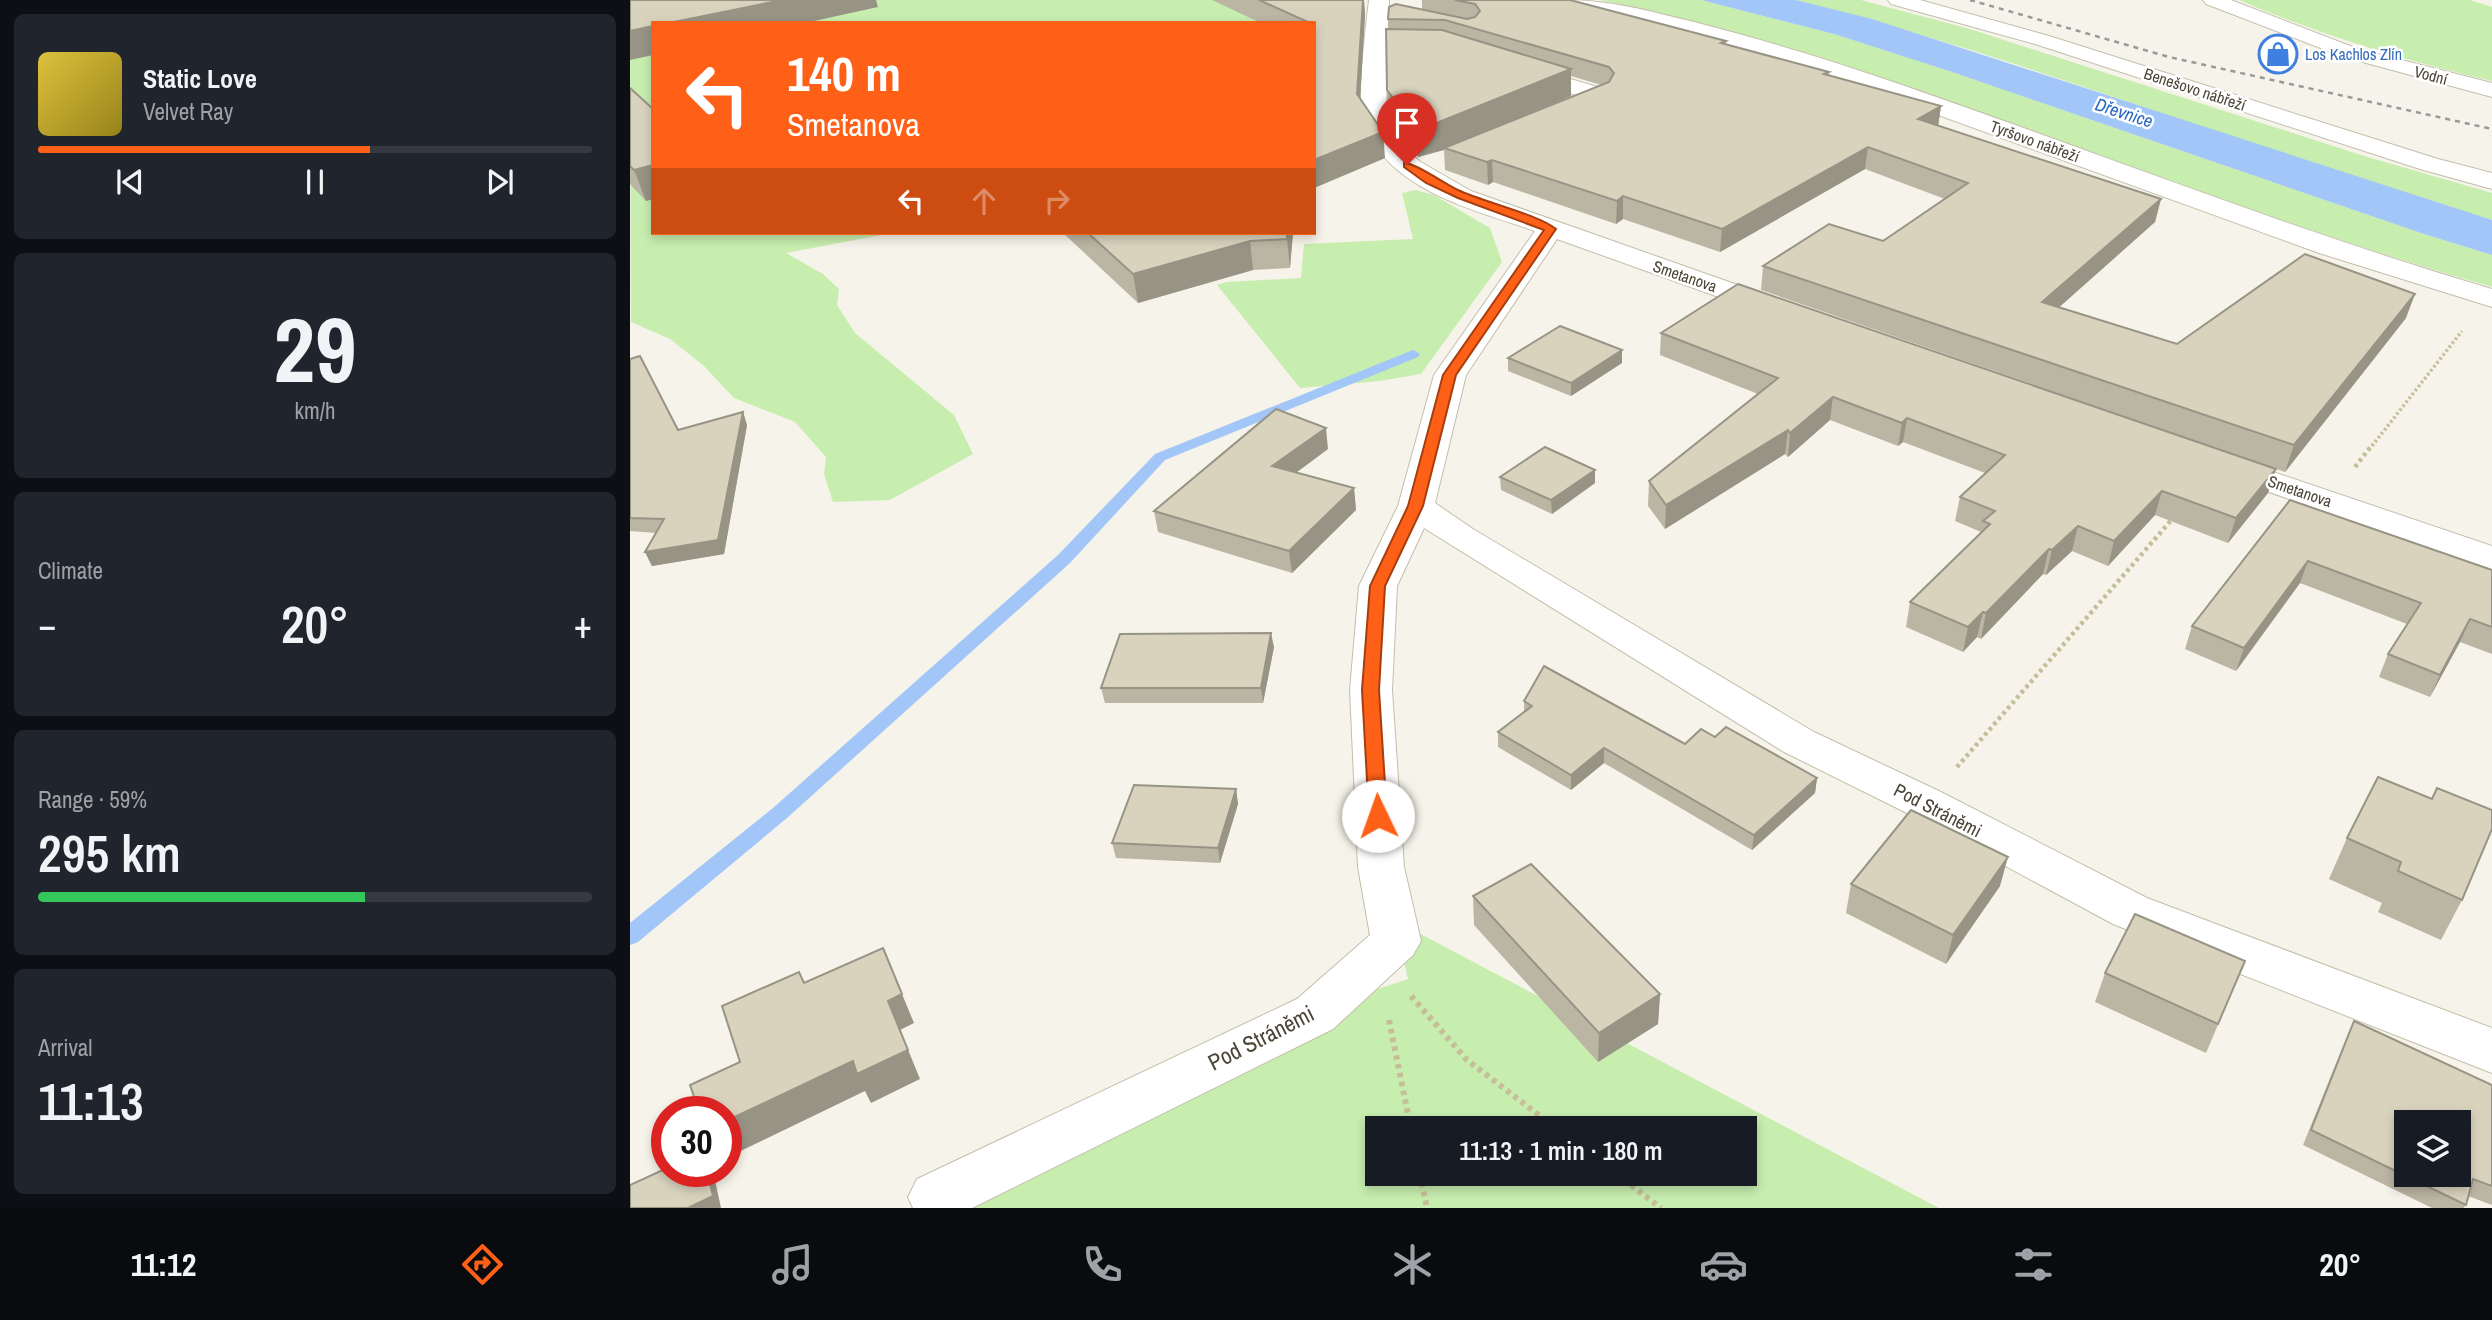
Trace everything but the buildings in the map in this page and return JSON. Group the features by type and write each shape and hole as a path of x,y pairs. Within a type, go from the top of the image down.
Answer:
{"street":[{"name":"Tyršovo nábřeží","path":"1574,0 1657,19 1842,71 2341,251 2490,297"},
{"name":"Benešovo nábřeží","path":"1898,0 2042,40 2429,164 2492,181"},
{"name":"Vodní","path":"2213,0 2351,53 2492,90"},
{"name":"Smetanova","path":"1383,8 1387,46 1374,119 1390,145 1413,169 1430,181 1462,196 1800,317"},
{"path":"1497,64 1600,95 1550,116"},
{"path":"1413,169 1438,163"},
{"name":"Pod Stráněmi","path":"937,1196 1315,1014 1396,940 1381,867 1371,690 1378,586 1416,506 1450,375 1550,229"},
{"name":"Smetanova","path":"2207,459 2492,558"},
{"name":"Pod Stráněmi","path":"1416,506 1460,537 1799,741 1925,803 2130,911 2492,1051"}],"path":[{"path":"2329,501 2490,297"},
{"path":"1925,803 2207,459"},
{"path":"1376,957 1408,1116"},
{"path":"1376,957 1467,1059 1541,1116"},
{"path":"1422,1186 1427,1208"},
{"path":"1633,1186 1661,1208"}],"green space":[{"path":"715,0 1352,0 1316,22 651,21 651,235 881,235 786,253 823,274 839,289 837,305 855,333 954,415 973,454 890,500 833,502 824,474 826,457 795,422 734,398 704,366 670,339 631,322 630,17"},
{"path":"1600,0 1701,0 1834,34 2492,255 2492,287 2248,209 1844,69 1753,40"},
{"path":"1796,0 1861,0 1970,29 2364,156 2492,193 2492,220 2318,166 1971,50"},
{"path":"2239,0 2470,0 2492,7 2492,81 2364,46"},
{"path":"1415,190 1434,195 1490,228 1502,262 1421,374 1380,381 1300,388 1217,285 1226,282 1301,278 1304,244 1413,239 1402,193"},
{"path":"1394,920 1939,1208 962,1208 1368,992 1408,979"}],"water":[{"name":"Dřevnice","path":"1701,0 1796,0 1872,19 2492,220 2492,255 1952,72 1834,34"}],"waterway":[{"path":"630,936 780,813 1064,559 1160,457 1413,354"}],"railway":[{"path":"1970,0 2169,57 2492,129"}],"place":[{"name":"Los Kachlos Zlín","path":"2278,54"}],"route":[{"path":"1378,816 1371,690 1378,586 1416,506 1450,375 1550,229 1462,196 1430,181 1407,165"}]}
